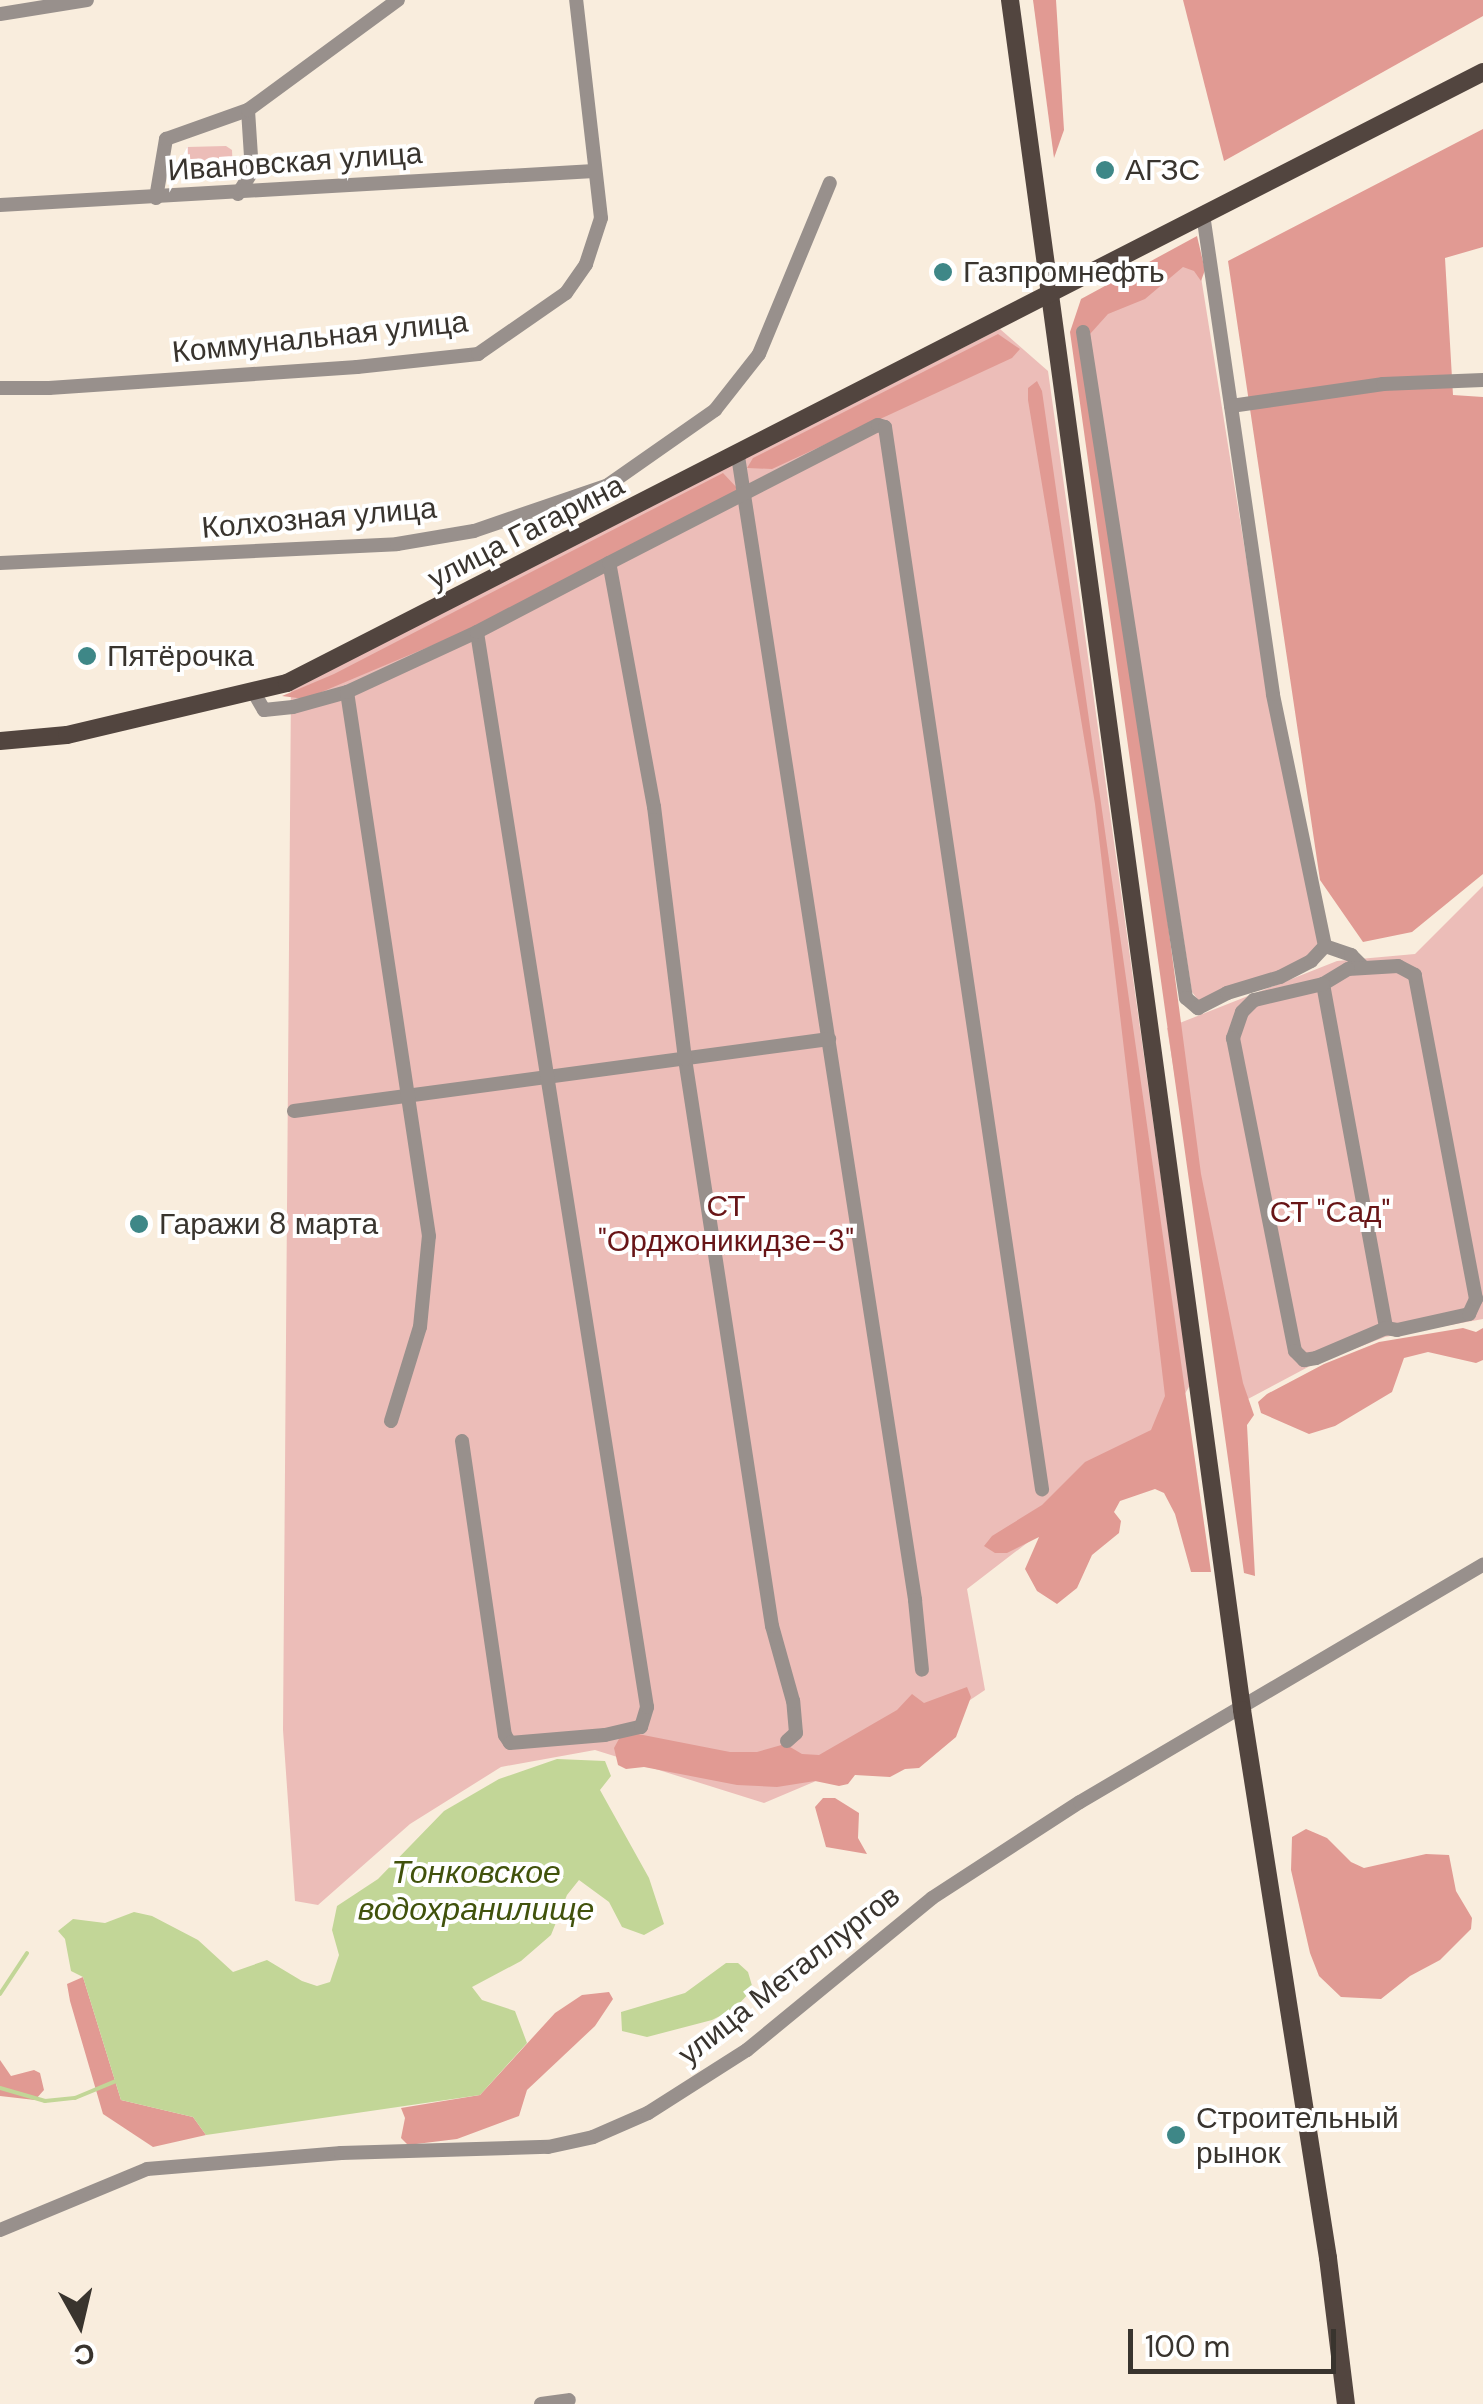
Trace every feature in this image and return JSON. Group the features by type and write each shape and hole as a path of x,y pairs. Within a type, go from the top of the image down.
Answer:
{"main road":[{"path":"1010,0 1242,1710 1328,2258 1346,2404"},
{"name":"улица Гагарина","path":"0,741 67,735 286,683 738,456 1483,72"}],"street":[{"path":"0,14 87,0"},
{"path":"156,198 166,139 248,110 398,0"},
{"name":"Коммунальная улица","path":"0,388 338,368 478,354 566,293 586,264 600,218 576,0"},
{"path":"238,194 252,172 248,110"},
{"name":"Ивановская улица","path":"0,206 594,171"},
{"name":"Колхозная улица","path":"0,563 397,544 474,532 608,485 714,410 760,354 830,183"},
{"path":"1203,216 1273,694 1324,946"},
{"path":"1083,332 1186,998 1198,1008 1295,969 1324,946"},
{"path":"1231,406 1383,384 1483,380"},
{"path":"253,691 264,710 293,707 347,692 478,632 878,425 885,427 1042,1488"},
{"path":"738,456 915,1600 922,1670"},
{"path":"609,563 654,807 685,1059 772,1626 794,1701 796,1732 787,1740"},
{"path":"462,1440 505,1735 510,1743 606,1735 641,1727 647,1707 478,632"},
{"path":"347,692 429,1236 420,1327 391,1420"},
{"path":"1324,946 1350,956 1363,967"},
{"path":"1363,967 1407,967 1415,975 1476,1299 1469,1314 1397,1330 1386,1328 1304,1360 1295,1350 1233,1038 1242,1012 1254,1000 1322,984 1348,969 1363,967"},
{"path":"1322,984 1386,1328"},
{"path":"294,1111 829,1039"},
{"name":"улица Металлургов","path":"0,2230 148,2169 341,2153 548,2147 593,2137 648,2113 747,2050 932,1898 1080,1802 1483,1565"},
{"path":"542,2404 570,2400"}],"green space":[{"path":"226,146 232,150 233,174 190,180 184,175 187,147"},
{"path":"1197,252 1268,694 1318,943 1309,956 1277,972 1199,1001 1192,992 1084,315"},
{"name":"СТ \"Орджоникидзе-3\"","path":"1000,329 1048,371 1190,1385 1156,1444 967,1589 985,1690 906,1743 764,1803 595,1750 501,1767 410,1824 318,1905 295,1901 283,1730 291,686"},
{"name":"СТ \"Сад\"","path":"1483,886 1483,1319 1385,1337 1310,1366 1229,1409 1167,1028 1337,961 1415,954"}],"shaded area":[{"path":"1033,0 1056,0 1064,130 1054,158"},
{"path":"1183,0 1483,0 1483,16 1224,161"},
{"path":"1483,129 1483,247 1445,258 1453,395 1483,397 1483,874 1412,932 1363,942 1320,880 1228,261"},
{"path":"1197,236 1205,270 1201,281 1194,271 1183,267 1145,299 1108,314 1090,334 1201,1174 1243,1383 1254,1415 1247,1425 1255,1576 1244,1573 1070,332 1081,299"},
{"path":"998,334 1020,349 1012,358 772,469 747,468 753,458"},
{"path":"1037,381 1042,391 1211,1572 1191,1572 1175,1514 1164,1493 1155,1489 1120,1501 1114,1512 1121,1521 1119,1533 1092,1555 1077,1588 1057,1604 1037,1591 1025,1569 1039,1537 1007,1553 995,1553 984,1546 992,1536 1042,1505 1085,1462 1151,1430 1165,1396 1095,804 1028,400 1028,388"},
{"path":"723,473 739,490 502,616 305,699 282,696 334,674"},
{"path":"1463,1328 1476,1332 1483,1328 1483,1360 1476,1363 1428,1352 1404,1358 1392,1392 1335,1426 1309,1434 1261,1413 1258,1402 1267,1394 1324,1364 1379,1342"},
{"path":"967,1687 971,1697 956,1737 919,1768 905,1769 890,1777 855,1775 848,1784 839,1786 815,1781 777,1787 737,1785 644,1767 626,1769 618,1765 614,1748 620,1737 638,1734 730,1752 757,1752 785,1744 802,1754 819,1755 897,1710 912,1694 924,1703"},
{"path":"823,1798 835,1798 859,1813 858,1838 867,1854 826,1847 815,1807"},
{"path":"1306,1829 1327,1838 1351,1862 1364,1868 1426,1854 1449,1855 1456,1891 1472,1918 1471,1929 1440,1960 1410,1976 1381,1999 1341,1997 1319,1976 1291,1870 1292,1837"},
{"path":"83,1977 121,2100 193,2117 206,2135 153,2147 103,2114 67,1984"},
{"path":"609,1992 613,1999 595,2026 527,2090 519,2116 457,2139 408,2145 401,2138 405,2118 401,2108 480,2095 555,2013 582,1995"},
{"path":"0,2060 11,2076 34,2070 40,2073 44,2090 35,2100 0,2096"}],"water":[{"name":"Тонковское водохранилище","path":"557,1759 605,1761 611,1776 600,1790 649,1878 664,1924 644,1935 622,1927 609,1902 579,1880 567,1895 551,1935 521,1961 472,1987 482,2000 515,2011 527,2043 480,2095 206,2135 193,2117 121,2100 83,1977 71,1971 65,1939 58,1931 73,1919 105,1923 134,1912 152,1916 198,1940 233,1972 267,1960 302,1981 317,1986 330,1982 339,1955 332,1930 337,1906 378,1879 444,1811 499,1779"},
{"path":"726,1963 738,1963 748,1972 753,1989 734,2009 712,2020 647,2037 622,2031 621,2012 685,1993"}],"waterway":[{"path":"0,1994 27,1953"},
{"path":"0,2088 45,2101 75,2098 116,2081"}],"place":[{"name":"АГЗС","path":"1105,170"},
{"name":"Газпромнефть","path":"943,272"},
{"name":"Пятёрочка","path":"87,656"},
{"name":"Гаражи 8 марта","path":"139,1224"},
{"name":"Строительный рынок","path":"1176,2135"}]}
